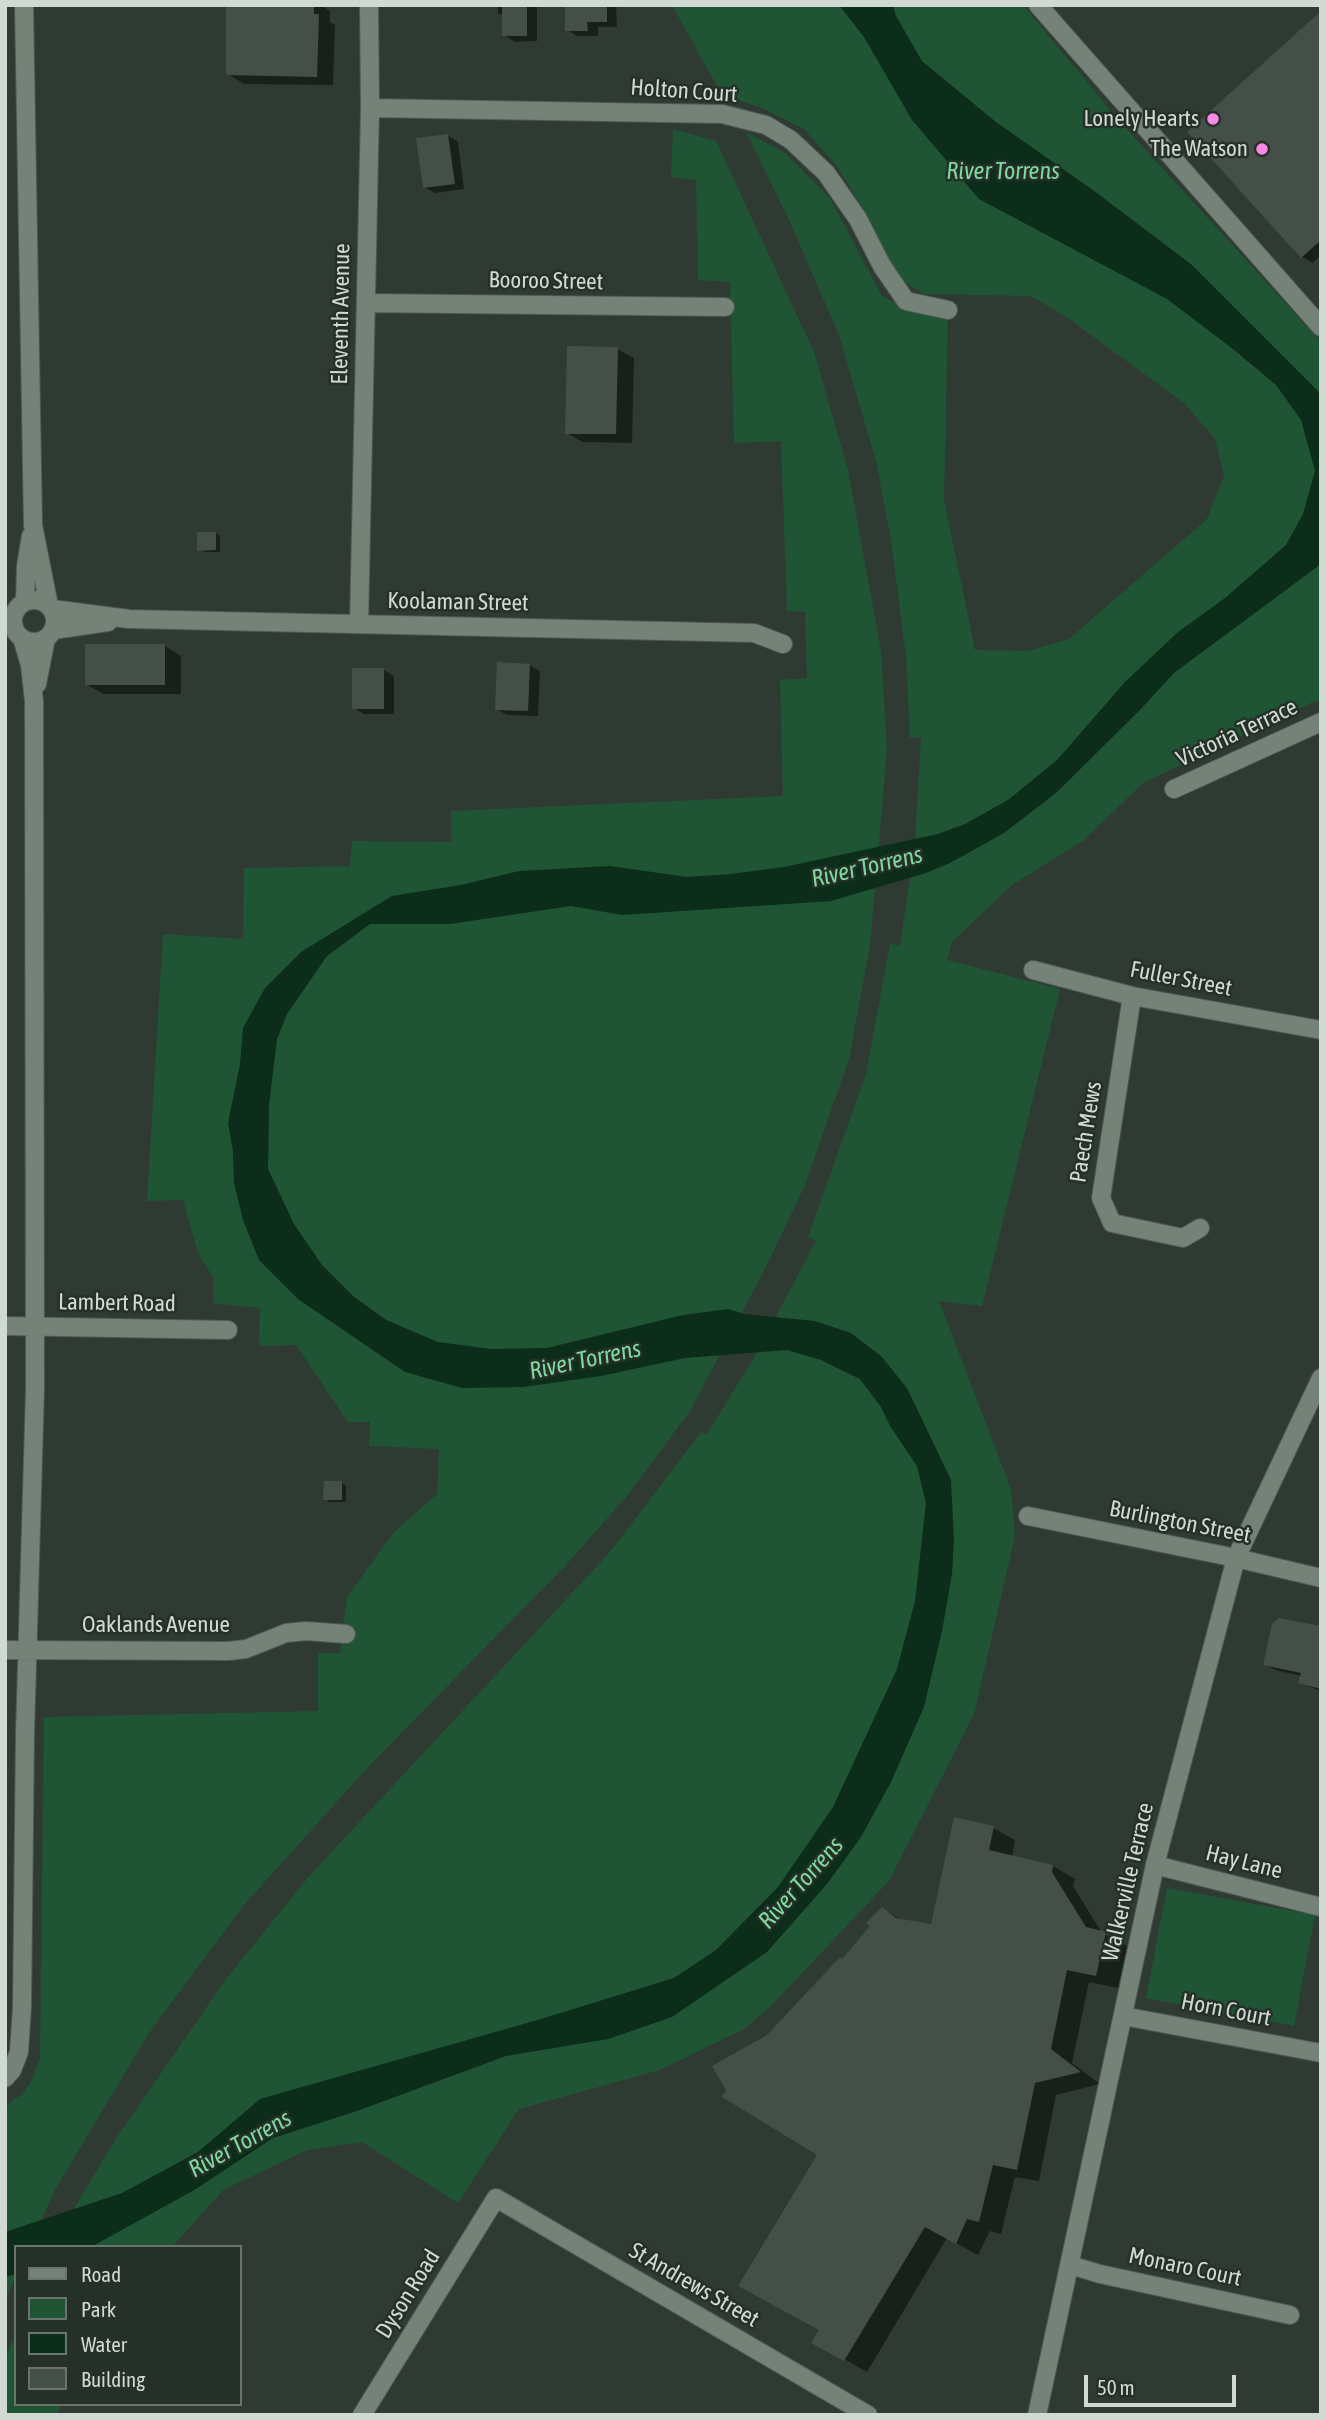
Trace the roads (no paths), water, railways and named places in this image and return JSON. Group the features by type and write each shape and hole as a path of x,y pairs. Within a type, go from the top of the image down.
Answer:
{"street":[{"path":"24,5 33,525 50,608 55,619 34,701"},
{"name":"Eleventh Avenue","path":"359,624 370,108 369,5"},
{"path":"1038,5 1321,327"},
{"name":"Holton Court","path":"370,108 722,114 766,125 790,140 826,173 858,219 881,266 906,301 948,310"},
{"name":"Booroo Street","path":"366,303 726,307"},
{"path":"5,2078 12,2070 19,2052 35,1326 34,701 30,665 15,619 33,525"},
{"path":"15,619 38,600 50,608"},
{"name":"Koolaman Street","path":"50,608 129,619 754,633 783,644"},
{"path":"15,619 34,642 50,634"},
{"name":"Koolaman Street","path":"50,634 129,619"},
{"name":"Victoria Terrace","path":"1174,789 1321,722"},
{"name":"Fuller Street","path":"1033,970 1132,996 1321,1030"},
{"name":"Paech Mews","path":"1132,996 1101,1198 1112,1223 1183,1238 1200,1228"},
{"name":"Lambert Road","path":"5,1326 228,1330"},
{"name":"Walkerville Terrace","path":"1038,2415 1155,1865 1236,1558 1321,1378"},
{"name":"Burlington Street","path":"1028,1516 1321,1578"},
{"name":"Oaklands Avenue","path":"5,1650 228,1651 246,1649 286,1633 306,1631 346,1634"},
{"name":"Hay Lane","path":"1155,1865 1321,1907"},
{"name":"Horn Court","path":"1123,2016 1321,2053"},
{"name":"Dyson Road","path":"362,2415 496,2198"},
{"name":"St Andrews Street","path":"496,2198 868,2415"},
{"name":"Monaro Court","path":"1070,2265 1100,2274 1290,2315"}],"water":[{"name":"River Torrens","path":"839,5 893,5 896,16 922,61 996,122 1097,193 1192,265 1321,394 1321,564 1174,673 1056,793 1004,833 926,873 831,901 622,915 571,906 450,924 370,924 327,956 287,1014 277,1039 269,1105 268,1169 294,1224 322,1265 353,1296 386,1320 438,1342 492,1349 547,1348 683,1315 728,1309 744,1314 815,1321 851,1333 881,1356 907,1388 951,1480 954,1541 952,1574 924,1707 891,1782 861,1837 827,1884 767,1952 672,2017 608,2039 506,2056 357,2111 273,2138 196,2189 95,2245 14,2245 14,2275 5,2277 5,2232 122,2193 198,2152 260,2099 674,1978 716,1950 778,1887 833,1807 897,1669 915,1601 926,1503 917,1466 890,1426 881,1407 860,1379 821,1360 787,1350 685,1358 601,1376 523,1387 462,1388 405,1372 298,1299 259,1260 243,1220 234,1183 233,1151 228,1123 240,1064 243,1028 265,988 301,952 392,896 461,885 519,871 610,866 687,877 731,874 784,867 938,834 965,824 1008,800 1057,760 1125,682 1178,632 1225,598 1286,545 1303,514 1315,471 1301,420 1276,385 1167,299 979,199 912,120 864,37"}],"place":[{"name":"Lonely Hearts","path":"1213,119"},
{"name":"The Watson","path":"1262,149"}]}
